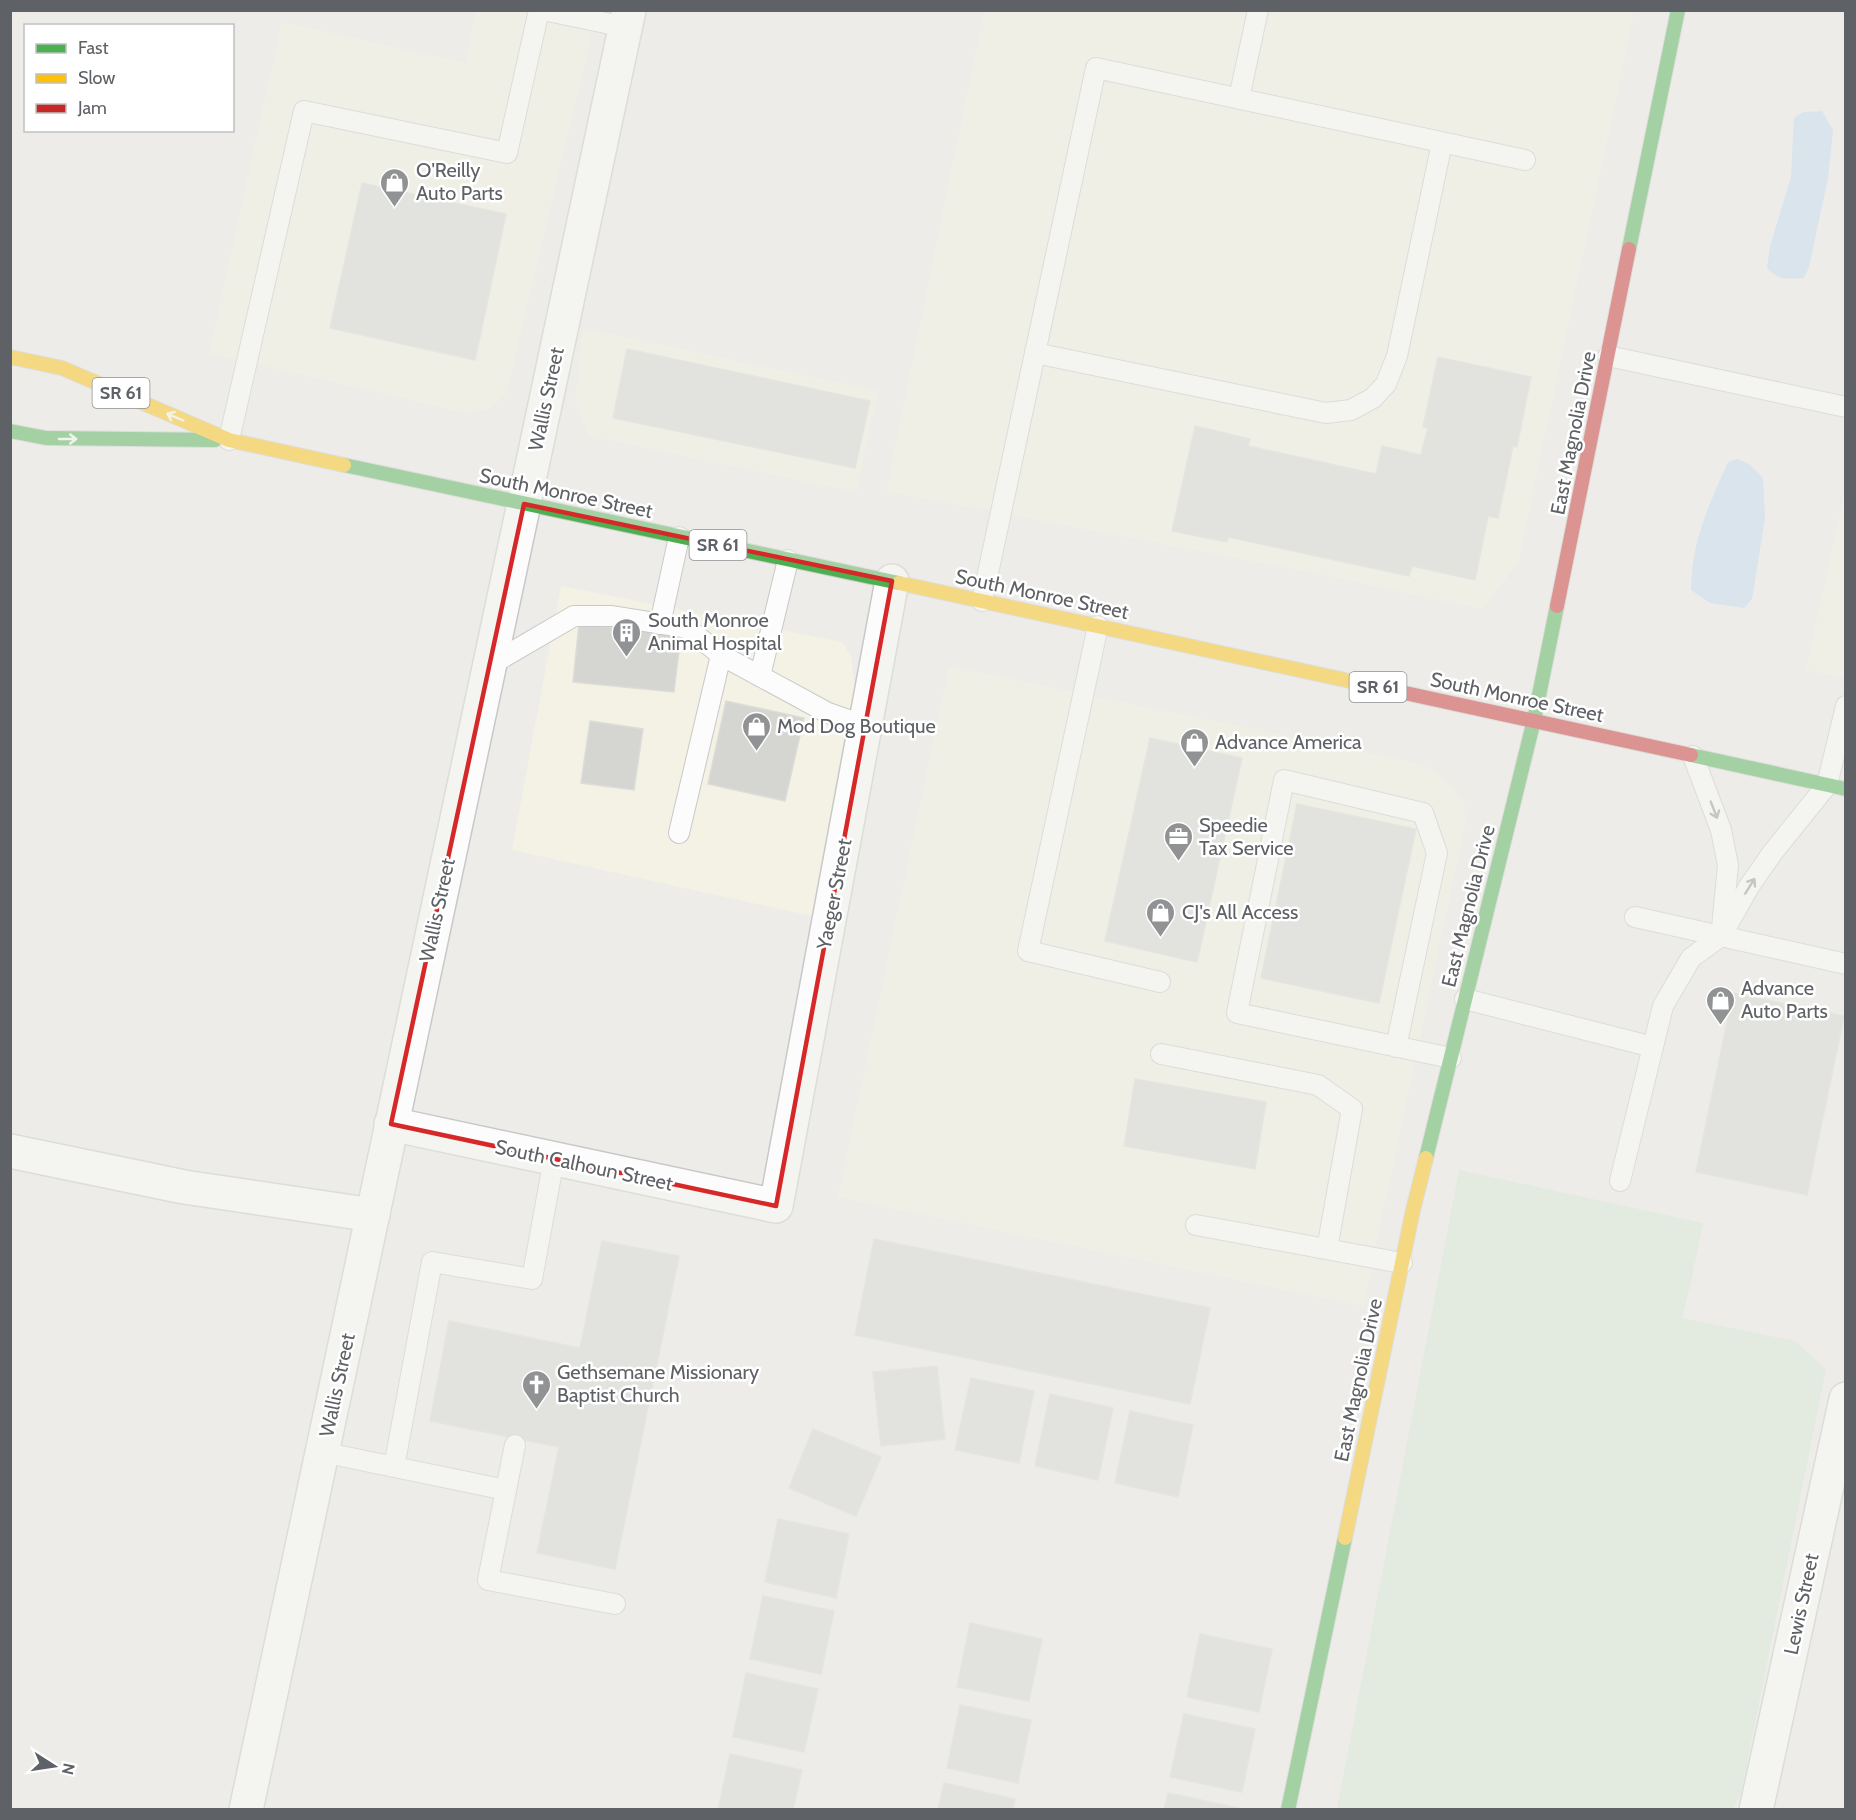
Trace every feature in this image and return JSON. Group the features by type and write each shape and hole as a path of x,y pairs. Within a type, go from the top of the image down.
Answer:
{"main road":[{"name":"East Magnolia Drive","path":"1288,1809 1402,1263 1534,720 1678,10"},
{"name":"South Monroe Street","path":"10,357 62,368 229,440 892,581 1836,787"},
{"name":"South Monroe Street","path":"10,432 46,438 229,440"}],"street":[{"name":"Wallis Street","path":"247,1809 627,19"},
{"name":"Yaeger Street","path":"776,1206 892,581"},
{"name":"South Calhoun Street","path":"391,1124 776,1206"},
{"path":"10,1151 183,1187 373,1215"},
{"name":"Lewis Street","path":"1756,1809 1845,1400"}],"lane":[{"path":"229,440 304,111 507,153 541,10 627,19"},
{"path":"1239,99 1258,10"},
{"path":"982,601 1096,68 1525,160"},
{"path":"1035,353 1326,413 1351,410 1373,398 1386,384 1397,356 1442,143"},
{"path":"1608,356 1845,407"},
{"path":"660,624 679,537"},
{"path":"760,676 788,560"},
{"path":"490,664 574,616 612,616 687,628 721,655 828,713 865,726"},
{"path":"1098,626 1028,951 1160,982"},
{"path":"679,833 721,655"},
{"path":"1620,1181 1663,1006 1691,958 1721,936 1750,885 1773,852 1836,787 1845,706"},
{"path":"1693,756 1721,830 1728,865 1721,936"},
{"path":"1396,1047 1437,853 1423,813 1284,780 1237,1013 1396,1047 1451,1058"},
{"path":"1635,917 1845,964"},
{"path":"1465,999 1653,1047"},
{"path":"1161,1054 1318,1085 1352,1109 1327,1249"},
{"path":"394,1467 432,1262 531,1279 554,1159"},
{"path":"1196,1225 1402,1263"},
{"path":"515,1444 488,1580 615,1604"},
{"path":"322,1452 506,1490"}],"highlighted area":[{"path":"524,504 892,581 776,1206 391,1124"}],"shaded area":[{"path":"1625,10 1634,13 1518,562 1482,609 1305,571 886,491 984,11"},
{"name":"O'Reilly Auto Parts","path":"476,11 597,11 506,394 489,409 467,413 209,353 282,22 465,63"},
{"path":"583,328 878,391 856,492 589,436 575,401"},
{"path":"1845,491 1845,678 1806,670"},
{"path":"561,586 842,642 851,656 856,699 821,918 512,850"},
{"path":"949,666 1420,764 1436,772 1457,793 1468,811 1363,1306 838,1197"}],"green space":[{"path":"1459,1170 1703,1223 1682,1318 1795,1341 1826,1369 1741,1793 1733,1809 1337,1809"}],"water":[{"path":"1822,111 1833,130 1828,178 1809,267 1804,278 1784,278 1775,275 1767,268 1770,246 1791,177 1794,118 1803,112"},
{"path":"1737,459 1749,464 1763,478 1765,518 1752,599 1744,608 1710,603 1691,590 1694,556 1702,524 1728,462"}],"building":[{"path":"362,183 506,214 475,360 330,328"},
{"path":"627,349 870,401 855,468 613,418"},
{"path":"1438,357 1531,377 1517,447 1513,446 1498,518 1488,516 1475,580 1412,566 1409,576 1228,537 1227,542 1172,531 1195,426 1250,439 1248,446 1376,474 1382,446 1421,455 1428,428 1423,427"},
{"name":"South Monroe Animal Hospital","path":"579,624 681,635 674,692 573,682"},
{"name":"Mod Dog Boutique","path":"726,701 804,718 785,801 708,784"},
{"path":"590,721 643,729 634,790 581,783"},
{"path":"1150,738 1242,758 1197,962 1105,941"},
{"path":"1297,804 1416,829 1379,1003 1261,978"},
{"path":"1733,993 1844,1016 1807,1195 1696,1172"},
{"path":"1135,1079 1266,1102 1255,1169 1124,1146"},
{"path":"874,1239 1210,1308 1190,1404 855,1335"},
{"name":"Gethsemane Missionary Baptist Church","path":"602,1241 679,1256 615,1569 537,1553 559,1447 430,1421 449,1321 580,1348"},
{"path":"937,1366 945,1439 881,1446 873,1372"},
{"path":"971,1378 1034,1391 1019,1463 955,1450"},
{"path":"1050,1394 1113,1408 1098,1480 1035,1466"},
{"path":"1130,1411 1193,1425 1178,1497 1115,1483"},
{"path":"813,1429 881,1457 856,1516 789,1488"},
{"path":"778,1519 849,1534 836,1598 765,1582"},
{"path":"763,1596 834,1611 821,1674 750,1659"},
{"path":"970,1623 1042,1639 1029,1701 957,1687"},
{"path":"1200,1634 1272,1649 1259,1712 1187,1697"},
{"path":"746,1673 818,1689 804,1752 733,1737"},
{"path":"960,1705 1031,1720 1018,1783 947,1768"},
{"path":"1184,1714 1255,1729 1242,1792 1170,1777"},
{"path":"730,1754 802,1770 793,1810 718,1810"},
{"path":"944,1783 1015,1799 1013,1810 938,1810"},
{"path":"1168,1793 1239,1808 1239,1810 1164,1810"}],"traffic: fast":[{"path":"1629,249 1678,10"},
{"path":"10,431 46,438 215,440"},
{"path":"344,465 899,583"},
{"path":"1426,1158 1534,720 1557,606"},
{"path":"1691,755 1846,789"},
{"path":"1288,1810 1345,1538"}],"traffic: slow":[{"path":"10,357 62,368 229,440 344,465"},
{"path":"899,583 1359,683"},
{"path":"1345,1538 1413,1210 1426,1158"}],"traffic: jam":[{"path":"1557,606 1629,249"},
{"path":"1359,683 1691,755"}],"place":[{"name":"O'Reilly Auto Parts","path":"395,208"},
{"name":"South Monroe Animal Hospital","path":"627,658"},
{"name":"Mod Dog Boutique","path":"756,752"},
{"name":"Advance America","path":"1194,768"},
{"name":"Speedie Tax Service","path":"1178,862"},
{"name":"CJ's All Access","path":"1161,938"},
{"name":"Advance Auto Parts","path":"1720,1026"},
{"name":"Gethsemane Missionary Baptist Church","path":"536,1410"}]}
